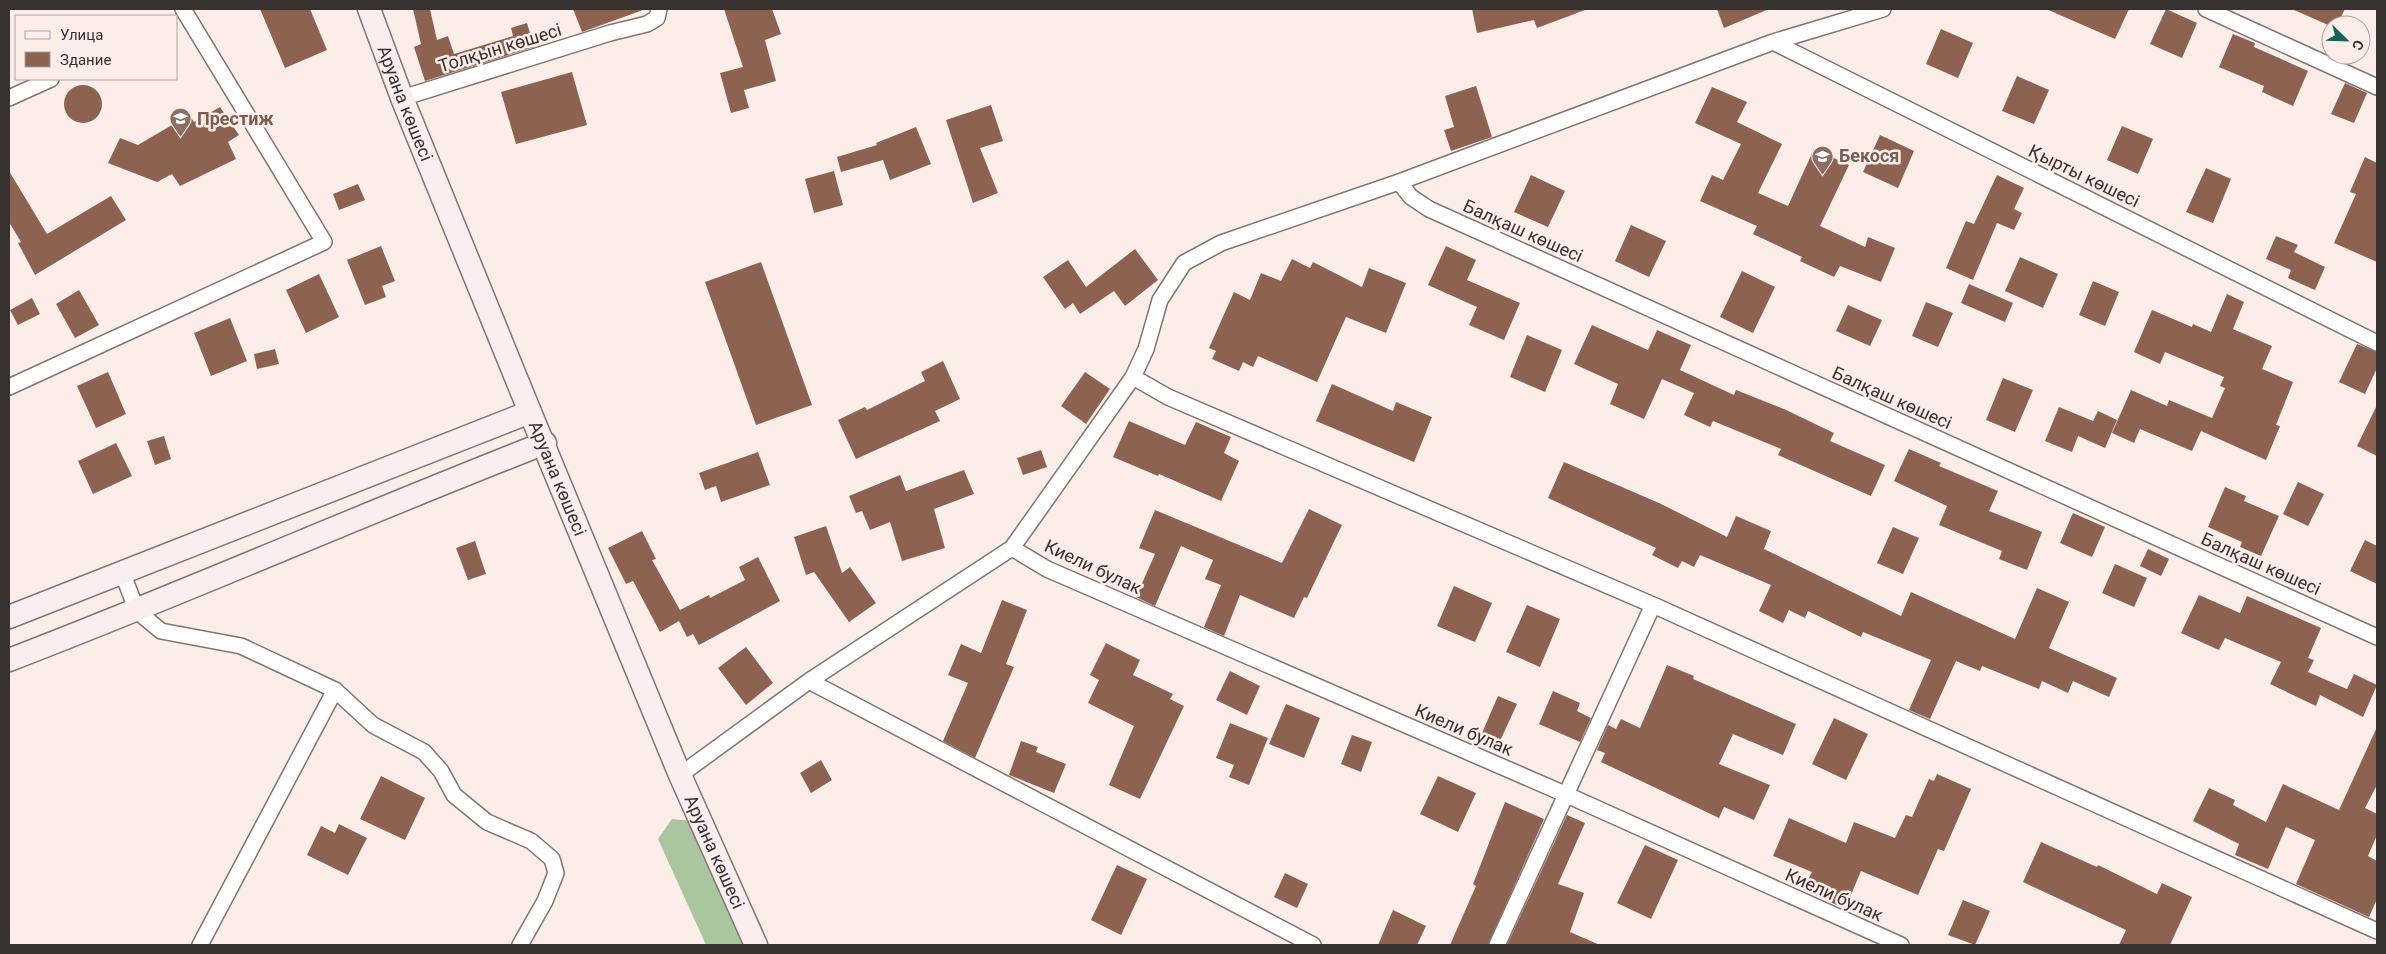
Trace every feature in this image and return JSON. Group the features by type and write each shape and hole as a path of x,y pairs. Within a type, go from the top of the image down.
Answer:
{"street":[{"name":"Аруана көшесі","path":"369,9 402,98 680,775 756,945"},
{"name":"Толқын көшесі","path":"402,98 610,33 647,24 657,18 659,9"},
{"path":"680,775 809,681 1012,548 1133,377 1146,349 1160,300 1184,263 1221,243 1399,182 1773,42 1883,9"},
{"path":"2206,9 2377,87"},
{"path":"9,387 324,242 182,15"},
{"name":"Қырты көшесі","path":"1773,42 2377,343"},
{"path":"9,98 49,80"},
{"name":"Балқаш көшесі","path":"1399,182 1411,197 1430,209 2377,637"},
{"path":"1133,377 1168,397 1653,605 2377,931"},
{"path":"9,617 530,412"},
{"path":"9,660 137,611 451,480 545,443"},
{"name":"Киели булак","path":"1012,548 1047,569 1567,795 1901,945"},
{"path":"122,572 137,611 161,631 241,646 335,690 373,726 424,752 441,771 454,795 487,822 531,841 552,859 556,873 545,901 520,945"},
{"path":"1497,945 1653,605"},
{"path":"809,681 1313,945"},
{"path":"200,945 335,690"}],"green space":[{"path":"672,819 693,821 747,945 706,945 658,839"}],"building":[{"path":"260,9 310,9 327,50 285,68"},
{"path":"413,9 430,9 437,40 448,36 454,54 513,36 511,28 527,23 534,47 425,81 414,47 421,44"},
{"path":"573,9 643,9 643,10 582,32"},
{"path":"724,9 772,9 781,34 765,40 776,81 744,90 749,108 731,113 720,73 743,67"},
{"path":"1472,9 1585,10 1537,28 1534,20 1477,33"},
{"path":"1717,9 1769,9 1724,28"},
{"path":"2046,9 2129,9 2115,39"},
{"path":"2166,9 2197,23 2182,58 2150,44"},
{"path":"2292,9 2345,9 2342,15 2321,15 2321,22"},
{"path":"1941,29 1973,43 1958,78 1926,64"},
{"path":"2233,34 2255,43 2254,47 2308,71 2293,106 2262,92 2264,86 2219,67"},
{"path":"572,72 587,125 516,144 501,92"},
{"path":"2017,76 2049,90 2034,124 2002,111"},
{"path":"2345,83 2367,93 2354,123 2331,114"},
{"path":"83,85 96,91 102,104 96,117 83,123 70,117 64,104 70,91"},
{"path":"1476,86 1492,137 1451,151 1444,130 1454,127 1445,96"},
{"path":"1712,87 1747,102 1737,122 1782,144 1758,193 1788,206 1814,149 1849,165 1820,226 1865,247 1868,237 1895,248 1881,282 1840,266 1834,277 1800,261 1802,257 1753,234 1757,226 1700,201 1712,175 1723,180 1741,144 1695,123"},
{"path":"991,105 1003,141 980,148 998,193 973,203 946,120"},
{"path":"220,107 239,135 228,142 236,159 180,186 172,174 157,182 108,163 120,138 138,145 189,115 194,122"},
{"path":"2122,126 2153,139 2138,174 2107,160"},
{"path":"916,127 931,164 890,180 883,160 841,172 837,157 877,145 876,143"},
{"path":"1880,135 1914,151 1898,188 1863,172"},
{"path":"2365,157 2377,163 2377,262 2334,243 2356,194 2350,192"},
{"path":"2206,168 2231,179 2213,223 2186,212"},
{"path":"9,171 47,234 111,196 126,220 35,275 18,243 21,242 9,222"},
{"path":"834,171 843,205 814,213 805,179"},
{"path":"1531,175 1565,191 1548,227 1514,212"},
{"path":"1997,175 2024,188 2014,209 2022,213 2014,230 1997,223 1973,280 1946,268 1966,221 1974,224"},
{"path":"358,184 365,200 339,210 333,194"},
{"path":"1631,225 1666,241 1649,277 1615,261"},
{"path":"2276,236 2298,245 2294,252 2325,267 2315,290 2288,278 2291,270 2266,259"},
{"path":"381,246 395,281 382,286 386,297 365,305 347,260"},
{"path":"1446,246 1476,260 1467,280 1520,303 1504,340 1469,325 1477,307 1428,285"},
{"path":"1135,249 1158,280 1125,306 1114,291 1080,314 1073,303 1065,309 1043,277 1068,260 1086,287"},
{"path":"2020,257 2058,274 2043,308 2005,291"},
{"path":"1292,259 1310,268 1313,262 1362,287 1369,268 1406,283 1386,333 1346,317 1317,382 1258,356 1253,367 1243,362 1239,371 1212,359 1216,351 1209,348 1234,292 1250,300 1261,273 1281,281"},
{"path":"761,262 812,405 756,425 705,282"},
{"path":"1742,271 1775,287 1753,333 1720,317"},
{"path":"319,274 339,317 306,333 286,290"},
{"path":"2093,281 2119,292 2105,326 2079,315"},
{"path":"1969,284 2013,303 2005,322 1961,303"},
{"path":"79,290 99,325 75,338 56,304"},
{"path":"2227,294 2244,302 2233,329 2272,346 2262,369 2293,382 2276,425 2280,426 2266,460 2201,431 2192,451 2140,429 2134,443 2112,433 2131,390 2167,406 2169,400 2212,418 2225,388 2220,386 2224,377 2165,352 2160,364 2134,352 2152,310 2192,327 2193,324 2211,332"},
{"path":"32,298 40,314 18,325 10,310"},
{"path":"1926,302 1953,313 1938,347 1912,336"},
{"path":"1848,305 1882,320 1870,346 1836,331"},
{"path":"230,318 247,361 211,376 194,333"},
{"path":"1592,325 1648,350 1657,330 1691,345 1680,370 1734,395 1736,390 1784,409 1834,433 1830,441 1885,465 1871,496 1778,455 1781,449 1713,421 1710,427 1684,415 1694,393 1662,379 1644,419 1610,404 1618,384 1574,364"},
{"path":"1527,335 1562,350 1545,392 1510,377"},
{"path":"2357,344 2377,352 2377,368 2365,394 2339,382"},
{"path":"275,349 279,364 257,369 254,354"},
{"path":"943,361 960,399 935,411 940,421 856,459 838,420 865,407 867,410 925,381 921,372"},
{"path":"108,372 126,414 96,428 77,386"},
{"path":"1085,372 1110,389 1086,424 1061,406"},
{"path":"2003,378 2033,390 2015,432 1986,420"},
{"path":"1332,384 1393,411 1396,402 1432,417 1414,462 1316,421"},
{"path":"2377,405 2377,456 2357,446"},
{"path":"2059,407 2093,421 2098,411 2117,420 2105,448 2078,436 2072,452 2045,441"},
{"path":"1129,421 1185,445 1196,422 1231,437 1224,453 1239,461 1221,501 1159,474 1158,476 1113,457"},
{"path":"164,436 171,459 155,465 147,441"},
{"path":"116,443 132,476 93,494 78,461"},
{"path":"1909,449 1941,463 1939,466 1998,491 1989,511 2042,532 2027,570 1999,559 2002,551 1939,525 1947,506 1894,481"},
{"path":"1041,450 1047,467 1023,475 1017,458"},
{"path":"758,452 770,485 721,502 716,486 705,490 699,473"},
{"path":"1564,462 1659,503 1727,537 1736,516 1771,531 1764,549 1901,616 1911,592 2015,639 2037,588 2069,602 2049,648 2117,678 2109,697 2073,681 2068,693 2042,681 2039,689 1982,666 1980,671 1956,661 1930,719 1909,710 1931,660 1863,632 1861,637 1808,611 1805,618 1789,610 1783,623 1759,611 1771,585 1700,555 1694,567 1682,561 1678,568 1652,555 1656,548 1548,498"},
{"path":"964,470 974,494 934,509 945,548 902,561 890,522 870,530 862,511 856,513 849,496 900,475 906,491"},
{"path":"2298,482 2324,494 2308,526 2283,514"},
{"path":"2225,487 2246,496 2244,501 2279,516 2261,556 2240,547 2242,542 2208,527"},
{"path":"1309,509 1342,525 1307,598 1304,597 1294,618 1240,595 1224,636 1204,627 1221,585 1205,579 1213,560 1181,546 1155,606 1136,597 1155,554 1139,548 1155,510 1282,563"},
{"path":"2073,513 2105,527 2092,557 2060,543"},
{"path":"826,526 842,573 850,567 876,603 849,622 814,572 806,575 794,537"},
{"path":"1893,527 1919,538 1903,574 1877,563"},
{"path":"642,531 656,559 652,560 680,610 709,595 710,598 745,580 739,567 758,557 780,601 699,645 693,634 687,637 679,621 660,632 633,581 626,584 608,548"},
{"path":"2365,540 2377,546 2377,584 2350,571"},
{"path":"475,541 486,574 468,580 456,548"},
{"path":"2148,549 2169,559 2161,576 2140,566"},
{"path":"2115,564 2147,578 2134,607 2102,593"},
{"path":"1454,586 1492,603 1475,642 1437,626"},
{"path":"2199,595 2240,613 2247,596 2321,628 2308,658 2314,660 2308,672 2347,689 2354,674 2377,685 2363,717 2320,695 2316,706 2270,684 2281,662 2225,638 2219,650 2181,633"},
{"path":"1002,600 1027,610 1006,664 1014,667 975,758 943,741 968,683 948,675 961,644 981,653"},
{"path":"1527,605 1560,619 1540,667 1506,652"},
{"path":"1106,643 1140,660 1133,675 1173,694 1170,699 1184,706 1140,799 1109,785 1134,726 1088,703 1099,680 1090,675"},
{"path":"746,647 773,683 746,705 718,668"},
{"path":"1667,665 1694,676 1693,679 1796,724 1783,755 1733,734 1719,764 1770,785 1754,820 1724,807 1719,818 1601,762 1605,753 1597,750 1608,725 1616,729 1621,719 1640,728"},
{"path":"1230,671 1260,686 1247,715 1216,700"},
{"path":"1553,691 1580,703 1577,711 1591,718 1580,742 1539,724"},
{"path":"1498,696 1517,704 1500,741 1482,733"},
{"path":"1286,704 1320,718 1304,758 1269,744"},
{"path":"1834,718 1868,734 1846,780 1812,764"},
{"path":"1230,723 1268,738 1249,785 1229,777 1234,765 1216,758"},
{"path":"2377,727 2377,785 2365,808 2377,814 2377,835 2368,856 2377,861 2377,899 2369,917 2296,884 2315,840 2286,827 2268,869 2235,855 2239,844 2193,821 2209,788 2235,800 2233,805 2266,822 2283,784 2339,810"},
{"path":"1352,735 1372,742 1361,772 1341,764"},
{"path":"1021,741 1038,747 1036,752 1066,764 1054,793 1009,775"},
{"path":"821,760 832,780 811,793 800,773"},
{"path":"1937,774 1971,789 1944,851 1938,849 1918,895 1861,871 1845,909 1803,889 1812,872 1773,856 1789,818 1846,843 1854,822 1895,838 1906,815 1912,817 1929,779 1934,781"},
{"path":"381,776 425,798 405,840 360,819"},
{"path":"1438,776 1476,793 1458,832 1420,814"},
{"path":"1505,802 1544,819 1488,945 1450,945 1476,886 1473,884"},
{"path":"1567,815 1585,823 1558,884 1584,893 1570,932 1600,945 1507,945"},
{"path":"339,824 367,838 348,875 307,855 321,826 335,833"},
{"path":"2041,842 2097,867 2098,865 2157,894 2162,883 2192,897 2170,945 2119,945 2126,930 2023,882"},
{"path":"1645,845 1678,860 1651,919 1617,903"},
{"path":"1117,865 1147,879 1121,935 1091,920"},
{"path":"1285,873 1308,884 1297,908 1274,897"},
{"path":"1963,900 1990,911 1975,945 1948,935"},
{"path":"1393,910 1426,926 1417,945 1378,945"}],"place":[{"name":"Престиж","path":"181,138"},
{"name":"Бекося","path":"1823,175"}]}
